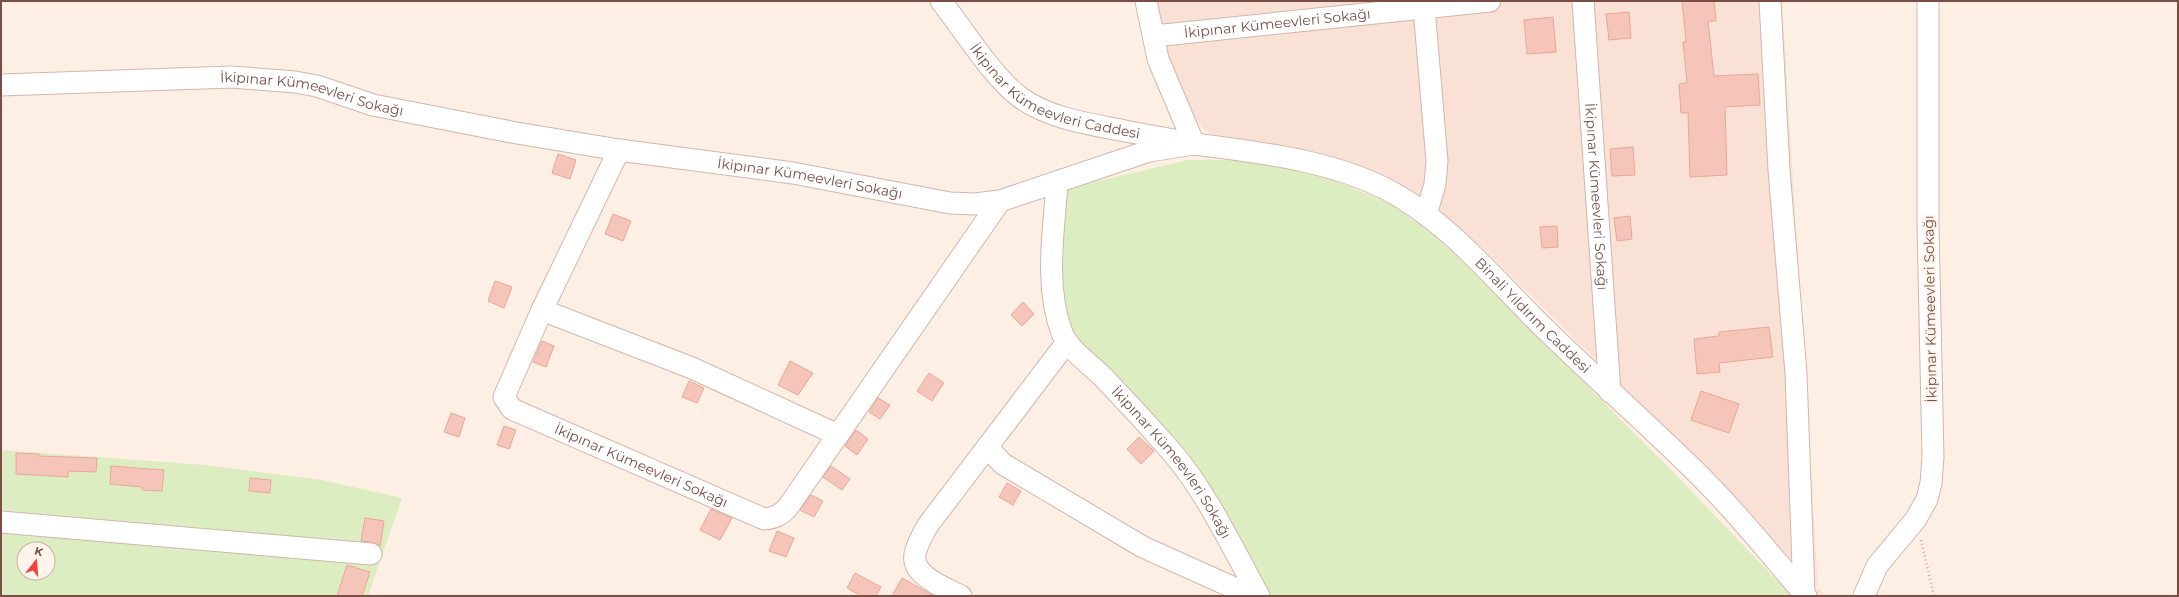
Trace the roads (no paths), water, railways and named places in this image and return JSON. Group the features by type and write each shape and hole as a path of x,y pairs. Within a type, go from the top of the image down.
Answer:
{"street":[{"name":"İkipınar Kümeevleri Caddesi","path":"941,1 995,72 1018,96 1034,107 1060,116 1105,127 1194,144"},
{"path":"1146,1 1158,59 1194,144"},
{"name":"İkipınar Kümeevleri Sokağı","path":"1154,36 1490,1"},
{"name":"İkipınar Kümeevleri Sokağı","path":"1583,1 1610,392"},
{"path":"1770,1 1779,170 1796,373 1805,595"},
{"name":"İkipınar Kümeevleri Sokağı","path":"1864,596 1877,566 1916,519 1927,499 1931,483 1933,457 1928,225 1928,1"},
{"path":"1424,8 1437,161 1435,184 1426,215"},
{"name":"İkipınar Kümeevleri Sokağı","path":"1,85 232,77 269,79 317,86 373,105 404,112 619,150 793,174 950,203 975,204 1000,201 1148,151 1194,144"},
{"name":"Binali Yıldırım Caddesi","path":"1194,144 1245,150 1323,166 1358,177 1386,189 1426,215 1460,244 1610,392 1694,470 1741,519 1805,595"},
{"name":"İkipınar Kümeevleri Sokağı","path":"619,150 542,310 506,389 504,397 507,404 512,409 764,519 774,518 781,514 1000,201"},
{"name":"İkipınar Kümeevleri Sokağı","path":"1057,182 1052,271 1053,294 1062,333 1067,342 1104,379 1184,467 1198,488 1259,596"},
{"path":"542,310 692,368 838,434"},
{"path":"961,596 922,573 916,566 915,555 928,525 1067,342"},
{"path":"987,447 1003,464 1143,547 1252,596"},
{"path":"1,522 371,554"}]}
